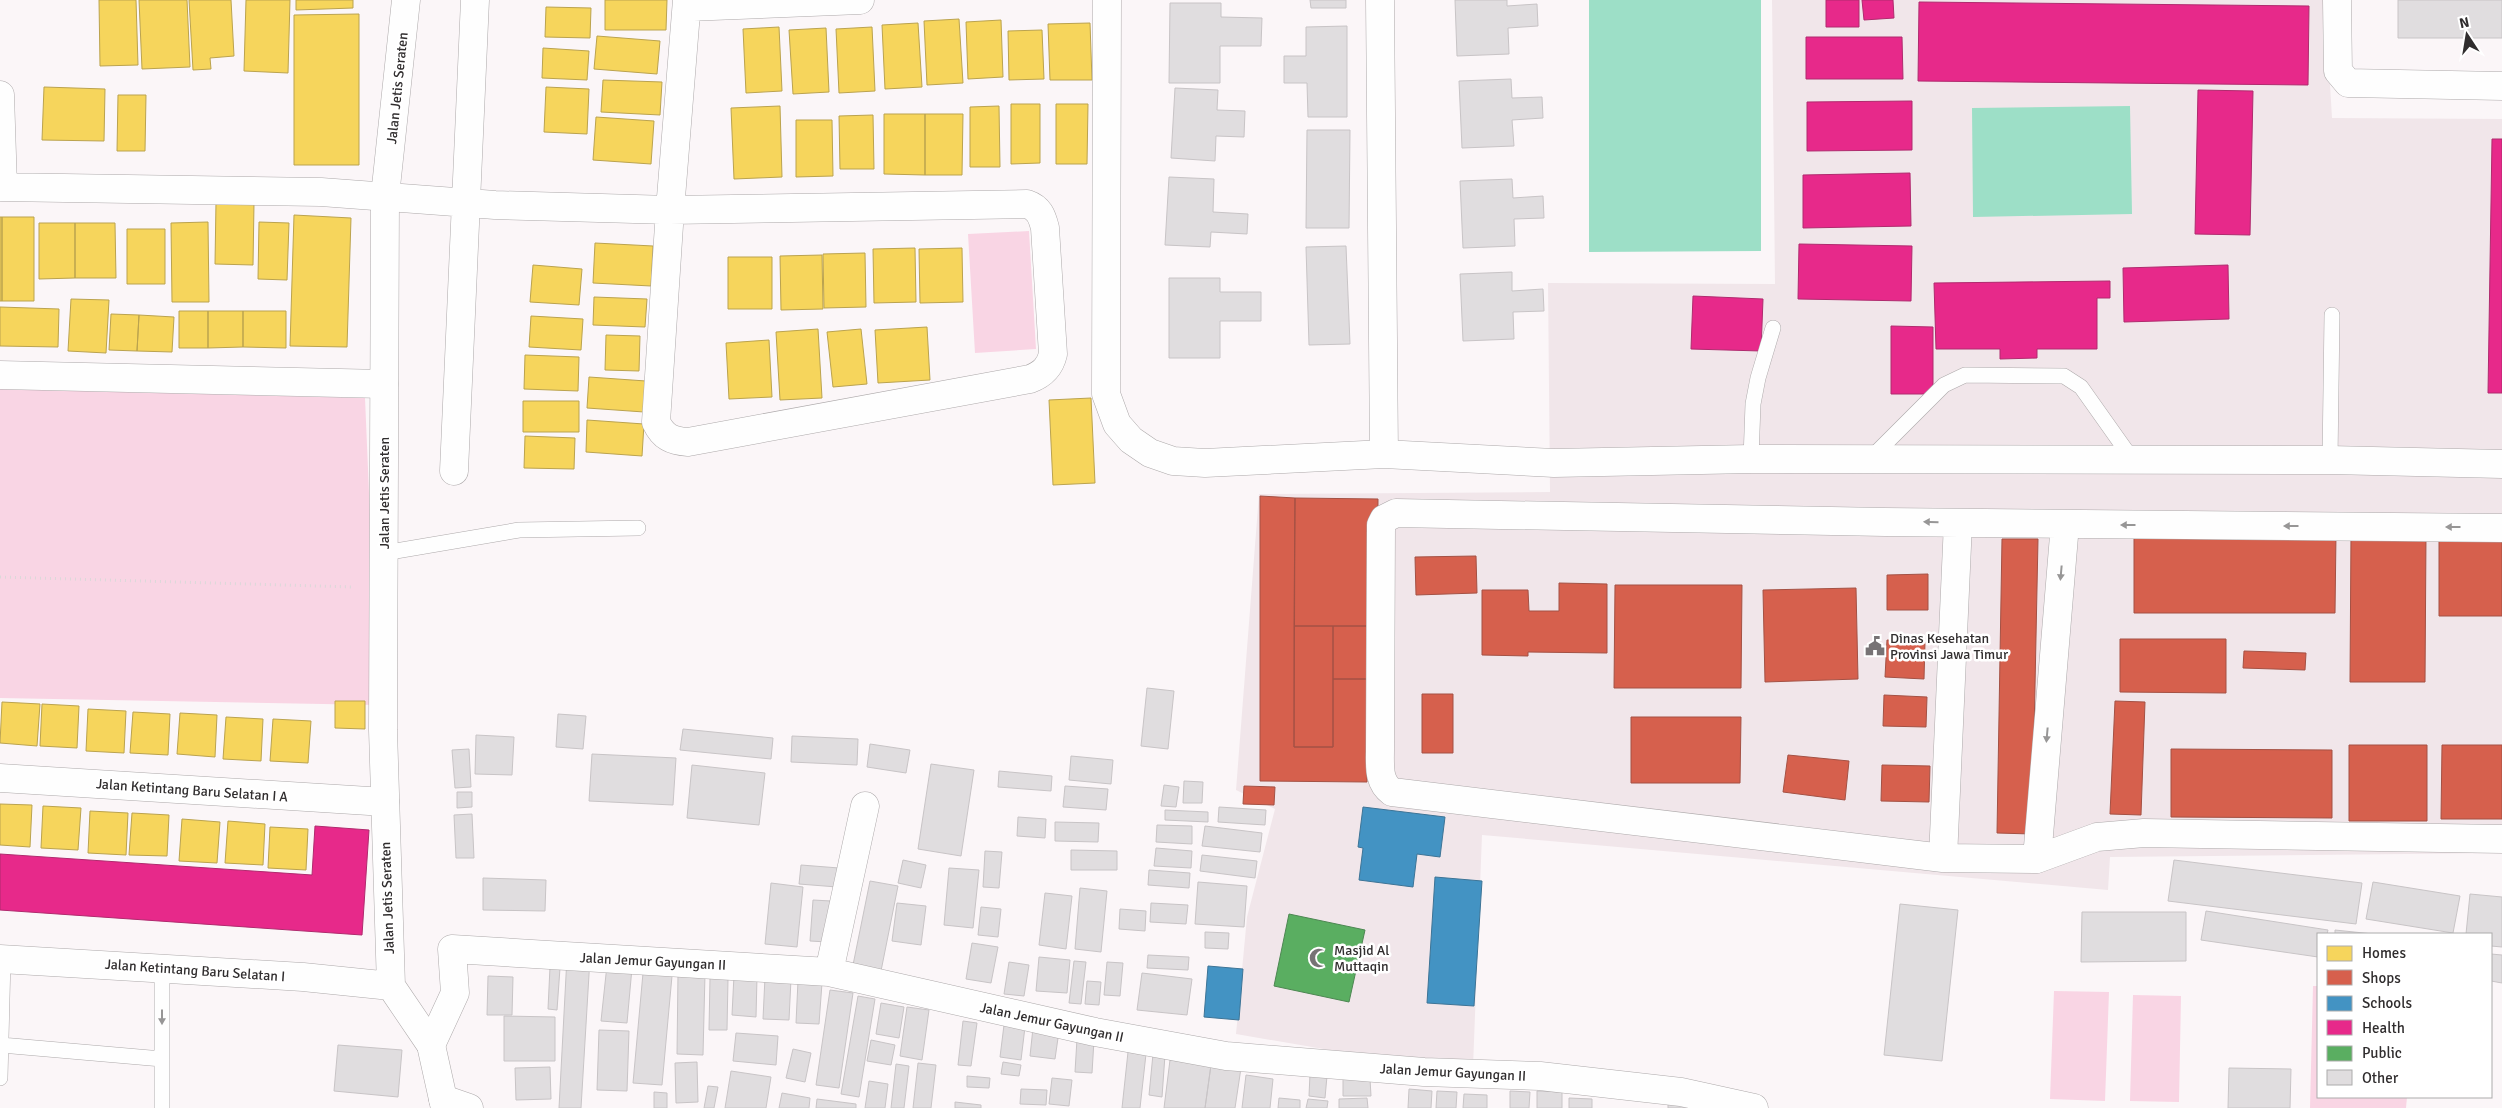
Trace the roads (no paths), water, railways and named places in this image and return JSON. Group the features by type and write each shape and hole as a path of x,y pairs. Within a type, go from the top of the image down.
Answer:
{"street":[{"name":"Jalan Jetis Seraten","path":"391,986 384,802 385,196 406,0"},
{"path":"454,471 475,0"},
{"path":"0,95 1,187 321,192 466,203 670,210 1027,204 1033,206 1041,215 1045,228 1052,360 1040,375 1030,379 688,442 673,440 660,430 656,422 670,210 687,4 860,0"},
{"path":"1107,0 1106,394 1117,424 1131,440 1150,453 1173,461 1205,463 1384,454 1554,463 1751,459 2132,459 2330,460 2502,464"},
{"path":"1380,0 1384,454"},
{"path":"2337,0 2338,72 2348,83 2502,86"},
{"path":"0,375 384,384"},
{"path":"2502,528 1958,523 1402,512 1388,516 1381,525 1380,773 1384,784 1392,792 1943,858 2037,860 2078,842 2113,834 2502,838"},
{"path":"1943,858 1958,523"},
{"path":"2037,860 2065,524"},
{"name":"Jalan Ketintang Baru Selatan I A","path":"0,778 384,802"},
{"path":"829,972 864,806"},
{"name":"Jalan Jemur Gayungan II","path":"432,1045 455,993 452,948 829,972 1095,1032 1226,1056 1424,1072 1540,1076 1681,1092 1754,1108"},
{"name":"Jalan Ketintang Baru Selatan I","path":"2,959 302,977 391,986"},
{"path":"391,986 432,1045 444,1103 469,1108"}],"lane":[{"path":"2330,460 2332,315"},
{"path":"1751,459 1753,404 1758,378 1773,328"},
{"path":"1870,459 1944,384 1966,375 2064,376 2081,387 2132,459"},
{"path":"384,553 455,539 519,530 638,528"},
{"path":"0,1078 2,959"},
{"path":"162,968 162,1108"},
{"path":"1,1045 162,1059"}],"place":[{"name":"Dinas Kesehatan Provinsi Jawa Timur","path":"1875,646"},
{"name":"Masjid Al Muttaqin","path":"1319,958"}]}
